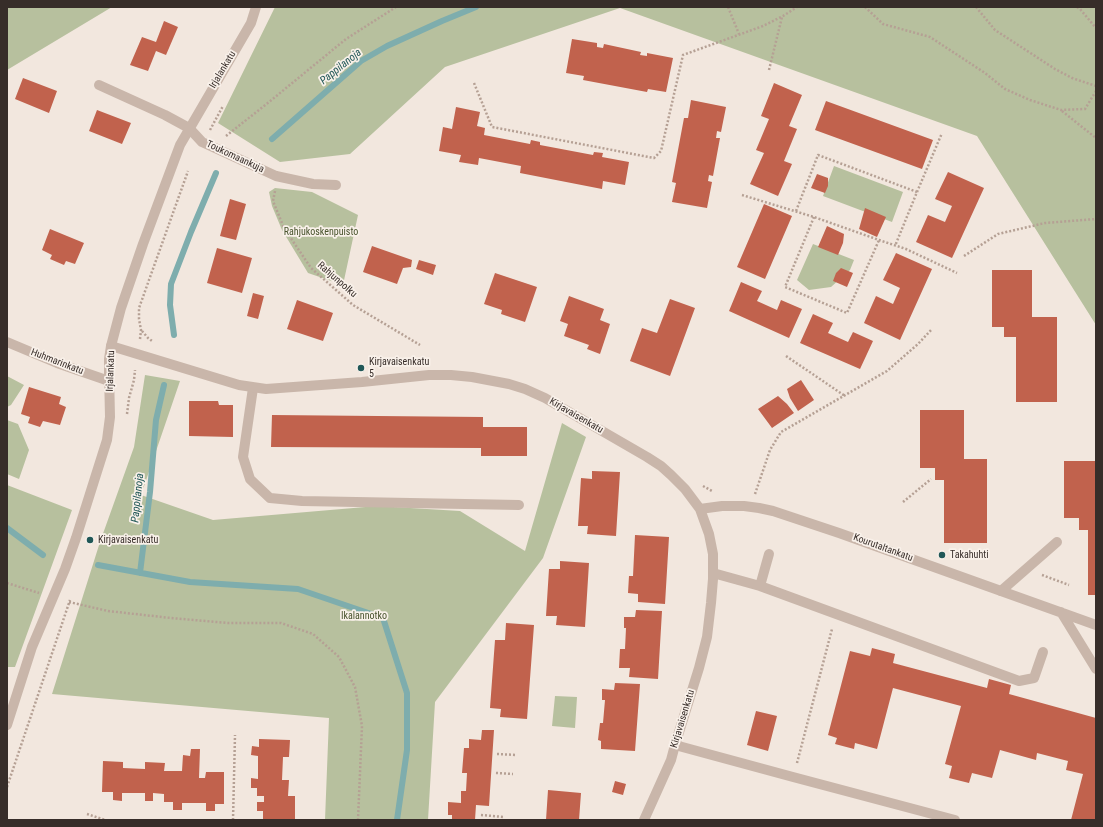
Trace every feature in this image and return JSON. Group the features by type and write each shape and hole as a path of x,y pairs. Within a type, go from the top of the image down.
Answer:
{"street":[{"name":"Irjalankatu","path":"7,725 32,647 54,598 76,538 107,440 110,417 109,359 121,308 180,145 251,22 256,7"},
{"name":"Toukomaankuja","path":"99,85 165,115 189,128 202,142 276,176 313,184 336,186"},
{"name":"Huhmarinkatu","path":"7,342 57,363 109,381"},
{"name":"Kirjavaisenkatu","path":"111,346 239,385 254,388 283,389 429,375 472,377 509,384 545,398 661,466 685,489 700,509 709,534 713,573 707,637 700,668 671,760 644,820"},
{"path":"254,388 243,457 250,479 270,498 302,501 519,505"},
{"name":"Kourutaltankatu","path":"700,509 722,506 751,507 773,511 804,520 1096,625"},
{"path":"1001,591 1057,542"},
{"path":"760,586 769,554"},
{"path":"713,573 760,586 1019,682 1034,678 1043,652"},
{"path":"1061,612 1096,669"},
{"path":"675,745 955,820"}],"path":[{"path":"202,142 223,138 346,39 396,7"},
{"path":"728,7 739,34"},
{"path":"474,83 492,127 654,158 661,151 683,55 763,26 797,7"},
{"path":"865,7 882,24 930,37 985,73 1005,89 1030,100 1062,110 1085,109 1096,91"},
{"path":"976,7 995,30 1055,69 1072,78 1096,86"},
{"path":"1077,7 1096,28"},
{"path":"769,70 782,16"},
{"path":"202,142 224,103"},
{"path":"1062,110 1096,138"},
{"path":"895,246 942,133"},
{"path":"796,211 818,155 917,192"},
{"path":"126,417 134,380 141,330 139,308 190,166"},
{"name":"Rahjunpolku","path":"276,176 274,201 284,228 311,268 353,305 420,345"},
{"path":"742,195 814,216 906,249 957,273"},
{"path":"814,216 785,287 847,313 879,240"},
{"path":"964,256 998,234 1045,223 1096,219"},
{"path":"751,507 770,450 781,432 887,371 918,344 932,328"},
{"path":"786,356 845,396"},
{"path":"903,502 931,479"},
{"path":"1026,569 1069,585"},
{"path":"7,583 54,598 108,611 228,624 281,624 313,634 339,657 355,687 362,726 358,820"},
{"path":"7,787 72,595"},
{"path":"793,777 836,614"},
{"path":"233,820 235,735"},
{"path":"497,754 517,755"},
{"path":"496,773 513,774"},
{"path":"87,814 105,820"},
{"path":"481,816 504,818"}],"green space":[{"path":"7,7 112,7 7,70"},
{"path":"275,7 1096,7 1096,325 977,136 620,8 445,67 350,154 280,162 218,123"},
{"path":"834,166 903,192 892,222 823,196"},
{"name":"Rahjukoskenpuisto","path":"275,188 312,192 358,215 343,285 308,273 282,230 272,206 269,192"},
{"path":"813,244 854,260 850,270 831,287 809,290 797,280"},
{"name":"Ikalannotko","path":"145,375 180,381 141,495 213,520 377,506 460,511 525,551 562,423 586,437 543,558 435,702 428,820 325,820 329,718 52,694 100,542 134,447"},
{"path":"7,376 24,385 11,405 7,407"},
{"path":"7,420 18,424 29,450 19,479 7,474"},
{"path":"7,485 72,510 15,667 7,667"},
{"path":"555,696 577,697 575,728 552,726"}],"building":[{"path":"164,21 178,27 166,55 156,51 148,71 130,65 142,37 156,42"},
{"path":"572,39 597,43 597,47 603,48 604,44 641,52 640,55 647,56 647,53 673,58 666,92 648,89 647,92 583,80 584,76 566,73"},
{"path":"23,78 57,91 49,113 15,99"},
{"path":"774,83 802,95 789,126 797,129 784,161 792,164 778,196 750,184 764,153 756,150 769,119 761,116"},
{"path":"691,100 726,107 721,132 717,131 716,138 720,138 713,176 709,175 708,181 712,182 707,208 672,202 676,183 672,182 684,118 688,118"},
{"path":"826,101 933,140 922,169 815,130"},
{"path":"456,107 480,112 477,126 485,128 484,135 530,144 531,140 540,142 540,145 593,155 594,152 603,153 602,157 629,162 625,185 603,181 602,189 520,173 521,166 479,158 478,165 459,162 461,155 439,151 443,127 452,129"},
{"path":"97,110 131,123 122,144 89,131"},
{"path":"948,172 984,188 952,258 916,242 928,215 945,222 952,206 935,199"},
{"path":"817,174 828,178 828,186 825,193 811,188"},
{"path":"230,199 246,204 236,240 220,236"},
{"path":"764,204 792,216 765,279 737,267"},
{"path":"865,208 886,217 877,237 859,229"},
{"path":"827,226 844,234 843,243 838,255 818,247"},
{"path":"50,229 84,243 75,264 66,261 64,265 50,259 52,255 42,250"},
{"path":"372,246 412,260 411,267 403,268 397,284 363,272"},
{"path":"217,248 252,258 242,293 207,283"},
{"path":"896,253 932,269 900,340 864,323 876,296 893,304 900,288 883,280"},
{"path":"419,260 436,265 433,275 416,269"},
{"path":"841,268 853,273 847,287 833,281 836,273"},
{"path":"992,270 1032,270 1032,317 1057,317 1057,402 1016,402 1016,337 1004,337 1004,327 992,327"},
{"path":"495,273 537,287 525,322 501,314 502,310 484,304"},
{"path":"741,282 762,291 757,301 777,310 781,300 802,309 789,338 729,311"},
{"path":"253,293 264,296 258,319 247,316"},
{"path":"569,296 604,309 600,320 610,324 600,354 587,349 589,345 564,336 568,324 560,321"},
{"path":"670,299 695,308 670,376 630,361 642,328 657,333"},
{"path":"297,300 333,313 323,341 287,329"},
{"path":"813,314 833,323 828,333 848,342 853,332 873,341 860,369 800,343"},
{"path":"801,380 814,400 798,411 790,398 787,389"},
{"path":"29,387 61,397 59,404 66,407 60,425 43,421 40,427 28,423 30,417 21,414"},
{"path":"778,396 794,413 772,428 758,409"},
{"path":"189,401 218,401 219,405 233,405 233,437 189,436"},
{"path":"920,410 964,410 964,459 987,459 987,543 944,543 944,480 935,480 935,468 920,468"},
{"path":"272,415 483,417 483,427 527,427 527,456 481,456 481,448 271,447"},
{"path":"1064,461 1096,461 1096,595 1088,595 1088,530 1079,530 1079,518 1064,518"},
{"path":"592,471 620,472 616,536 587,534 588,526 578,526 581,478 592,479"},
{"path":"635,535 669,537 665,604 638,602 638,594 628,593 629,576 633,576"},
{"path":"560,561 589,563 585,627 556,625 557,616 546,616 549,569 560,569"},
{"path":"636,610 662,611 658,679 629,677 630,668 619,668 620,649 625,649 626,628 624,628 624,617 635,617"},
{"path":"506,623 534,625 527,719 500,717 501,709 490,708 495,640 505,640"},
{"path":"872,648 895,654 893,663 987,688 989,679 1011,685 1009,694 1096,718 1096,820 1071,820 1083,774 1066,770 1068,761 1037,753 1036,760 1000,750 992,778 972,773 969,783 949,778 952,766 945,764 961,706 893,688 877,749 855,743 854,749 835,744 837,738 828,735 850,651 870,656"},
{"path":"615,683 640,684 635,751 601,749 601,741 598,740 600,723 603,723 605,700 602,700 602,689 614,690"},
{"path":"756,711 777,716 768,751 747,745"},
{"path":"482,730 494,730 489,806 476,805 475,820 452,820 452,815 448,815 448,802 461,803 461,791 466,791 467,773 462,773 464,748 469,748 469,739 481,740"},
{"path":"259,739 290,740 289,757 283,757 282,780 289,780 288,796 295,796 295,820 263,820 263,811 257,811 257,802 264,802 264,796 257,796 257,788 251,788 251,778 258,779 258,756 251,755 252,746 259,747"},
{"path":"191,749 200,749 199,778 205,778 206,772 224,772 224,804 215,804 215,811 206,811 206,803 182,803 182,810 173,810 173,802 164,802 164,794 153,793 153,801 145,801 145,793 122,793 122,801 113,800 113,792 102,792 103,761 123,762 123,768 145,769 145,762 165,763 164,771 182,771 183,755 190,756"},
{"path":"615,781 626,784 623,795 612,792"},
{"path":"548,790 581,793 579,820 546,820"}],"waterway":[{"name":"Pappilanoja","path":"272,139 361,61 387,46 476,7"},
{"name":"Pappilanoja","path":"174,335 170,305 171,284 216,173"},
{"name":"Pappilanoja","path":"140,573 150,492 156,420 164,385"},
{"name":"Pappilanoja","path":"7,528 43,555"},
{"path":"98,565 190,582 298,589 383,618 407,693 407,750 397,820"}],"place":[{"name":"Kirjavaisenkatu 5","path":"361,368"},
{"name":"Kirjavaisenkatu","path":"90,540"},
{"name":"Takahuhti","path":"942,555"}]}
